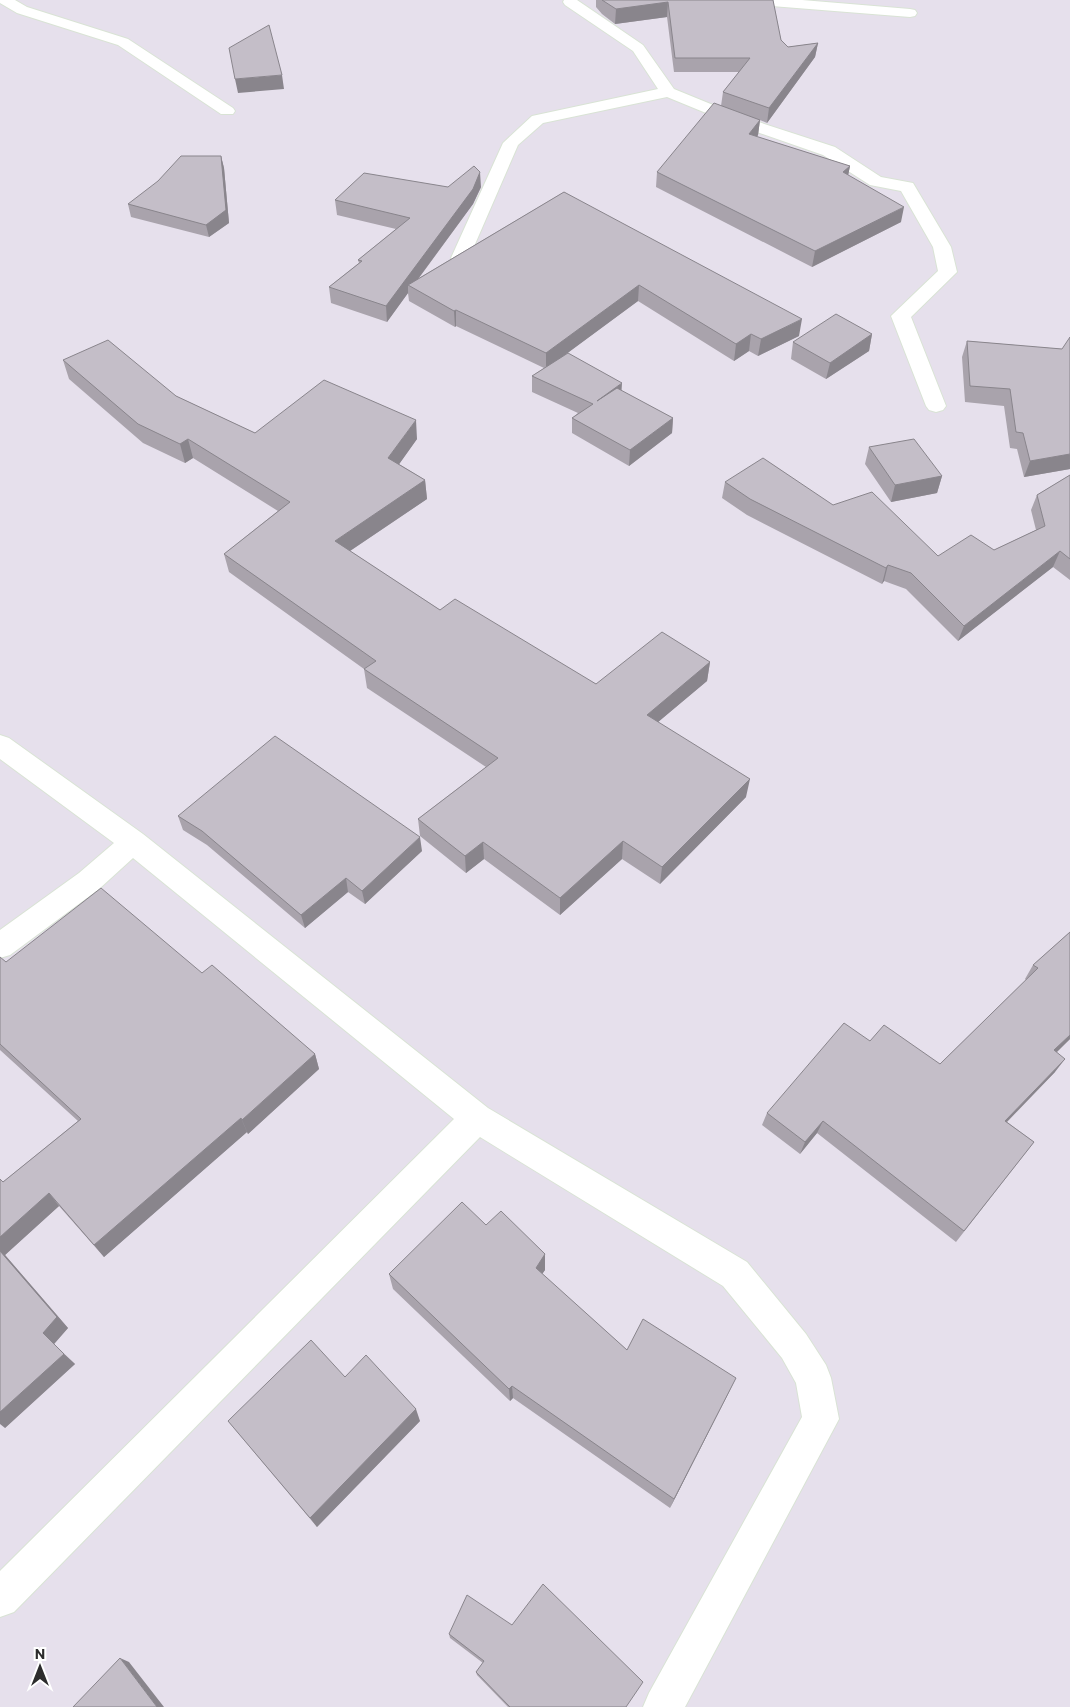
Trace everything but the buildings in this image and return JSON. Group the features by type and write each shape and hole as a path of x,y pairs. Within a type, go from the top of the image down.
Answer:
{"street":[{"path":"5,0 22,10 123,42 227,110"},
{"path":"565,1 598,2"},
{"path":"565,1 638,48 668,92 734,119 829,151 876,181 907,187 942,247 948,272 902,316 936,406"},
{"path":"722,1 760,1 910,13"},
{"path":"460,258 511,142 538,119 668,92"},
{"path":"0,745 133,842 477,1118 735,1274 794,1346 813,1378 821,1419 662,1707"},
{"path":"0,946 89,881 133,842"},
{"path":"0,1598 477,1118"}]}
